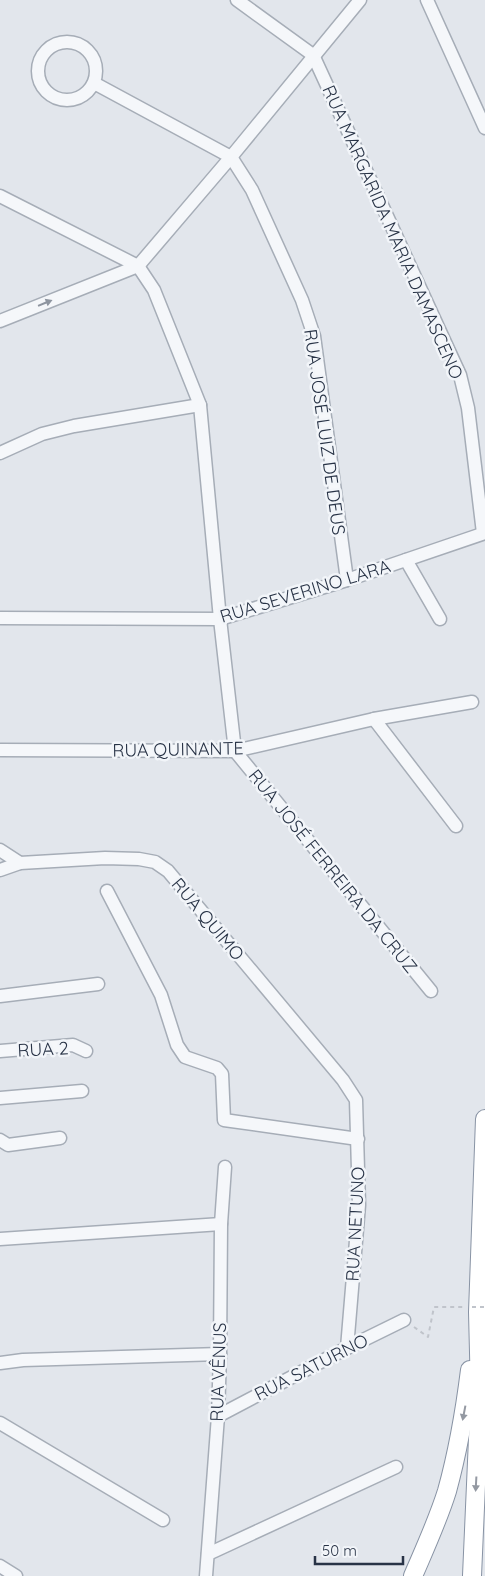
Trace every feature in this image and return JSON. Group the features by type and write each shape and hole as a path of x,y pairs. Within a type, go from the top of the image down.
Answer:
{"highway":[{"path":"412,1576 431,1535 447,1490 465,1408 475,1308 485,1119"},
{"path":"472,1576 480,1394 475,1308"}],"street":[{"name":"RUA MARGARIDA MARIA DAMASCENO","path":"237,0 313,55 460,375 468,408 484,533"},
{"path":"0,321 138,266 231,157 360,0"},
{"path":"427,0 485,128"},
{"path":"62,42 80,44 93,57 96,65 97,75 94,83 88,92 80,98 60,99 51,95 39,79 40,59 53,45 62,42"},
{"name":"RUA JOSÉ LUIZ DE DEUS","path":"94,83 231,157 252,190 302,300 314,336 347,580"},
{"path":"0,196 138,266 154,290 200,405 220,619 235,752"},
{"path":"0,453 42,434 66,428 200,405"},
{"name":"RUA SEVERINO LARA","path":"0,618 220,619 347,580 484,533"},
{"path":"406,560 440,619"},
{"name":"RUA QUINANTE","path":"0,750 235,752 374,719 472,702"},
{"path":"374,719 456,826"},
{"name":"RUA JOSÉ FERREIRA DA CRUZ","path":"235,752 431,991"},
{"path":"0,850 20,863"},
{"name":"RUA QUIMO","path":"0,870 20,863 105,858 139,859 155,862 168,871 343,1080 356,1100"},
{"path":"107,891 161,995 177,1045 185,1057 217,1068 222,1074 224,1120 358,1139"},
{"path":"0,996 98,984"},
{"name":"RUA 2","path":"0,1051 73,1045 86,1051"},
{"path":"0,1098 82,1091"},
{"name":"RUA NETUNO","path":"347,1348 360,1205 356,1100"},
{"path":"0,1140 8,1145 60,1138"},
{"name":"RUA VÊNUS","path":"206,1576 218,1416 220,1224 225,1167"},
{"path":"0,1239 220,1224"},
{"name":"RUA SATURNO","path":"218,1416 404,1320"},
{"path":"0,1363 23,1360 220,1354"},
{"path":"0,1370 23,1360"},
{"path":"0,1424 163,1520"},
{"path":"208,1554 396,1467"},
{"path":"0,1566 16,1576"}],"path":[{"path":"404,1320 428,1337 434,1307 475,1308"}]}
